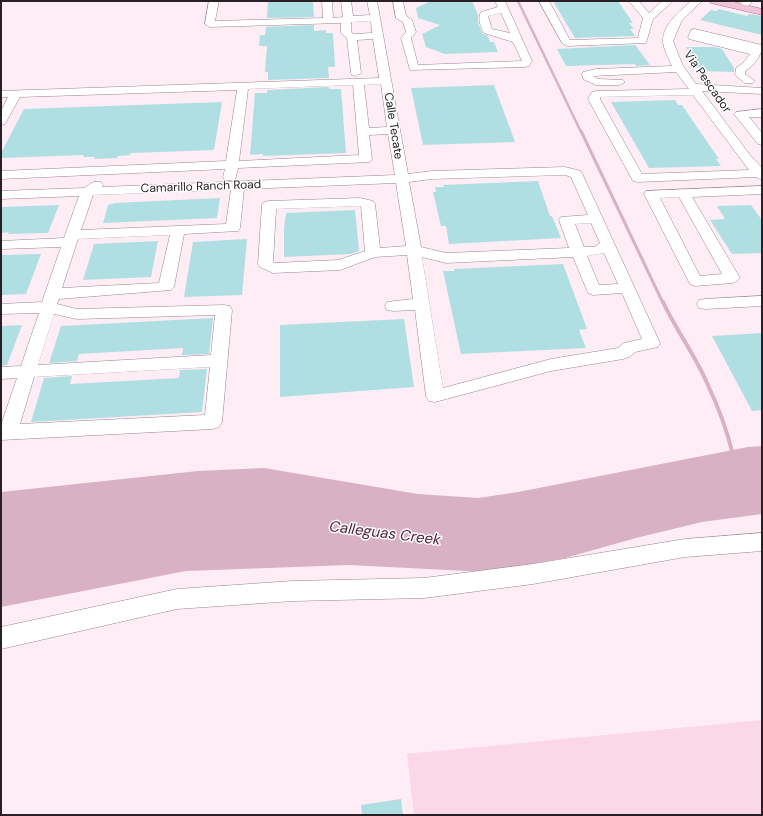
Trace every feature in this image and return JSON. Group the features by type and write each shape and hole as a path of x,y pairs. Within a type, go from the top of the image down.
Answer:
{"main road":[{"path":"715,1 745,4 762,12"}],"street":[{"path":"214,1 210,24 328,21 347,19 375,18 401,18 407,20 411,32 407,36 352,37 346,33 347,19 346,1"},
{"path":"327,1 328,21"},
{"name":"Calle Tecate","path":"372,1 375,18 384,37 386,81 414,250 435,396 551,366 623,353 630,346 652,343 627,288"},
{"path":"398,1 401,18"},
{"path":"544,1 567,43 642,41 669,43"},
{"path":"634,1 648,18"},
{"path":"642,41 648,18 666,3 665,1"},
{"name":"Via Pescador","path":"697,1 678,18 684,29 669,43 674,60 679,69 761,174"},
{"path":"407,36 414,68 525,64 527,61 518,40 502,4 484,14 483,18 488,31 518,40"},
{"path":"684,29 762,48"},
{"path":"684,29 694,37 757,52 747,65 740,70 740,75 748,85 762,91"},
{"path":"1,175 366,159 352,37"},
{"path":"633,82 596,82 587,77 587,74 596,72 679,69"},
{"path":"1,94 243,87 357,78 386,81"},
{"path":"761,174 638,178 594,99 596,94 693,86 748,85 762,80"},
{"path":"672,81 693,86"},
{"path":"1,245 178,230 233,228 234,186 232,165 243,87"},
{"path":"1,121 16,94"},
{"path":"744,106 762,105"},
{"path":"744,106 762,113"},
{"path":"744,106 762,140"},
{"path":"363,132 394,130"},
{"path":"50,300 77,314 224,310 212,422 4,432 27,371 50,300 88,192 95,187 99,175 95,171"},
{"name":"Camarillo Ranch Road","path":"1,195 402,179 432,175 565,171 576,174 596,219"},
{"path":"270,184 265,264 273,268 340,265 373,253 414,250 446,258 597,251 608,245"},
{"path":"683,193 732,278 695,281 650,194 762,190"},
{"path":"269,205 360,202 368,204 373,253"},
{"path":"596,219 608,245 627,288 593,290 566,220 596,219"},
{"path":"1,309 50,300 166,287 178,230"},
{"path":"705,304 762,301"},
{"path":"393,306 422,304"},
{"path":"1,373 219,361"},
{"path":"1,638 177,599 293,591 424,588 533,574 685,548 762,542"}],"shaded area":[{"path":"762,720 762,815 414,815 407,754"}],"water":[{"name":"Calleguas Creek","path":"762,446 762,514 702,522 636,538 565,558 487,572 349,565 186,571 1,607 1,492 198,471 264,468 418,494 478,498 518,492 748,447"}],"building":[{"path":"268,1 313,1 314,17 267,18"},
{"path":"431,1 472,1 478,15 478,23 483,34 487,35 490,42 494,42 498,52 445,54 426,47 422,34 440,25 418,18 416,8"},
{"path":"553,1 618,1 633,23 629,23 634,29 630,29 635,36 575,38"},
{"path":"719,9 747,16 749,14 762,16 762,35 700,20 711,10 717,11"},
{"path":"314,25 314,31 326,30 326,33 333,33 335,67 328,67 329,78 268,80 268,72 265,72 267,46 259,46 260,35 265,35 266,27"},
{"path":"635,45 650,65 566,66 557,49"},
{"path":"686,47 715,47 722,49 734,68 734,72 700,71"},
{"path":"494,85 515,142 423,145 411,88"},
{"path":"329,87 329,89 341,89 346,153 263,156 263,154 250,155 255,93 267,93 267,90"},
{"path":"675,100 678,105 682,105 719,159 716,159 721,166 649,168 611,102"},
{"path":"222,102 214,150 131,153 130,155 118,156 117,158 94,159 95,157 83,157 84,155 1,158 1,153 24,109"},
{"path":"538,181 550,216 552,216 561,238 449,244 446,226 441,226 433,192 436,192 435,187 444,187 443,185"},
{"path":"220,198 217,218 103,223 108,205 115,203"},
{"path":"59,205 48,233 1,233 1,207"},
{"path":"751,205 762,220 762,253 732,254 710,220 725,219 717,206"},
{"path":"355,210 359,251 351,254 284,257 284,229 286,213"},
{"path":"247,239 242,295 184,297 193,242"},
{"path":"158,241 151,277 83,280 94,244"},
{"path":"41,254 26,294 1,295 1,255"},
{"path":"563,264 587,329 579,330 586,348 461,354 443,271 454,271 454,269"},
{"path":"213,318 209,354 182,355 183,348 79,354 77,361 49,363 61,326"},
{"path":"404,319 414,387 280,397 280,325"},
{"path":"22,325 7,365 1,366 1,326"},
{"path":"762,333 762,410 752,411 712,336"},
{"path":"207,369 202,412 31,422 44,378 72,376 70,384 179,378 180,370"},
{"path":"401,799 403,815 362,815 361,805"}],"waterway":[{"path":"518,1 581,132"},
{"path":"581,131 663,303"},
{"path":"663,302 697,362 711,392 725,427 733,455"}]}
